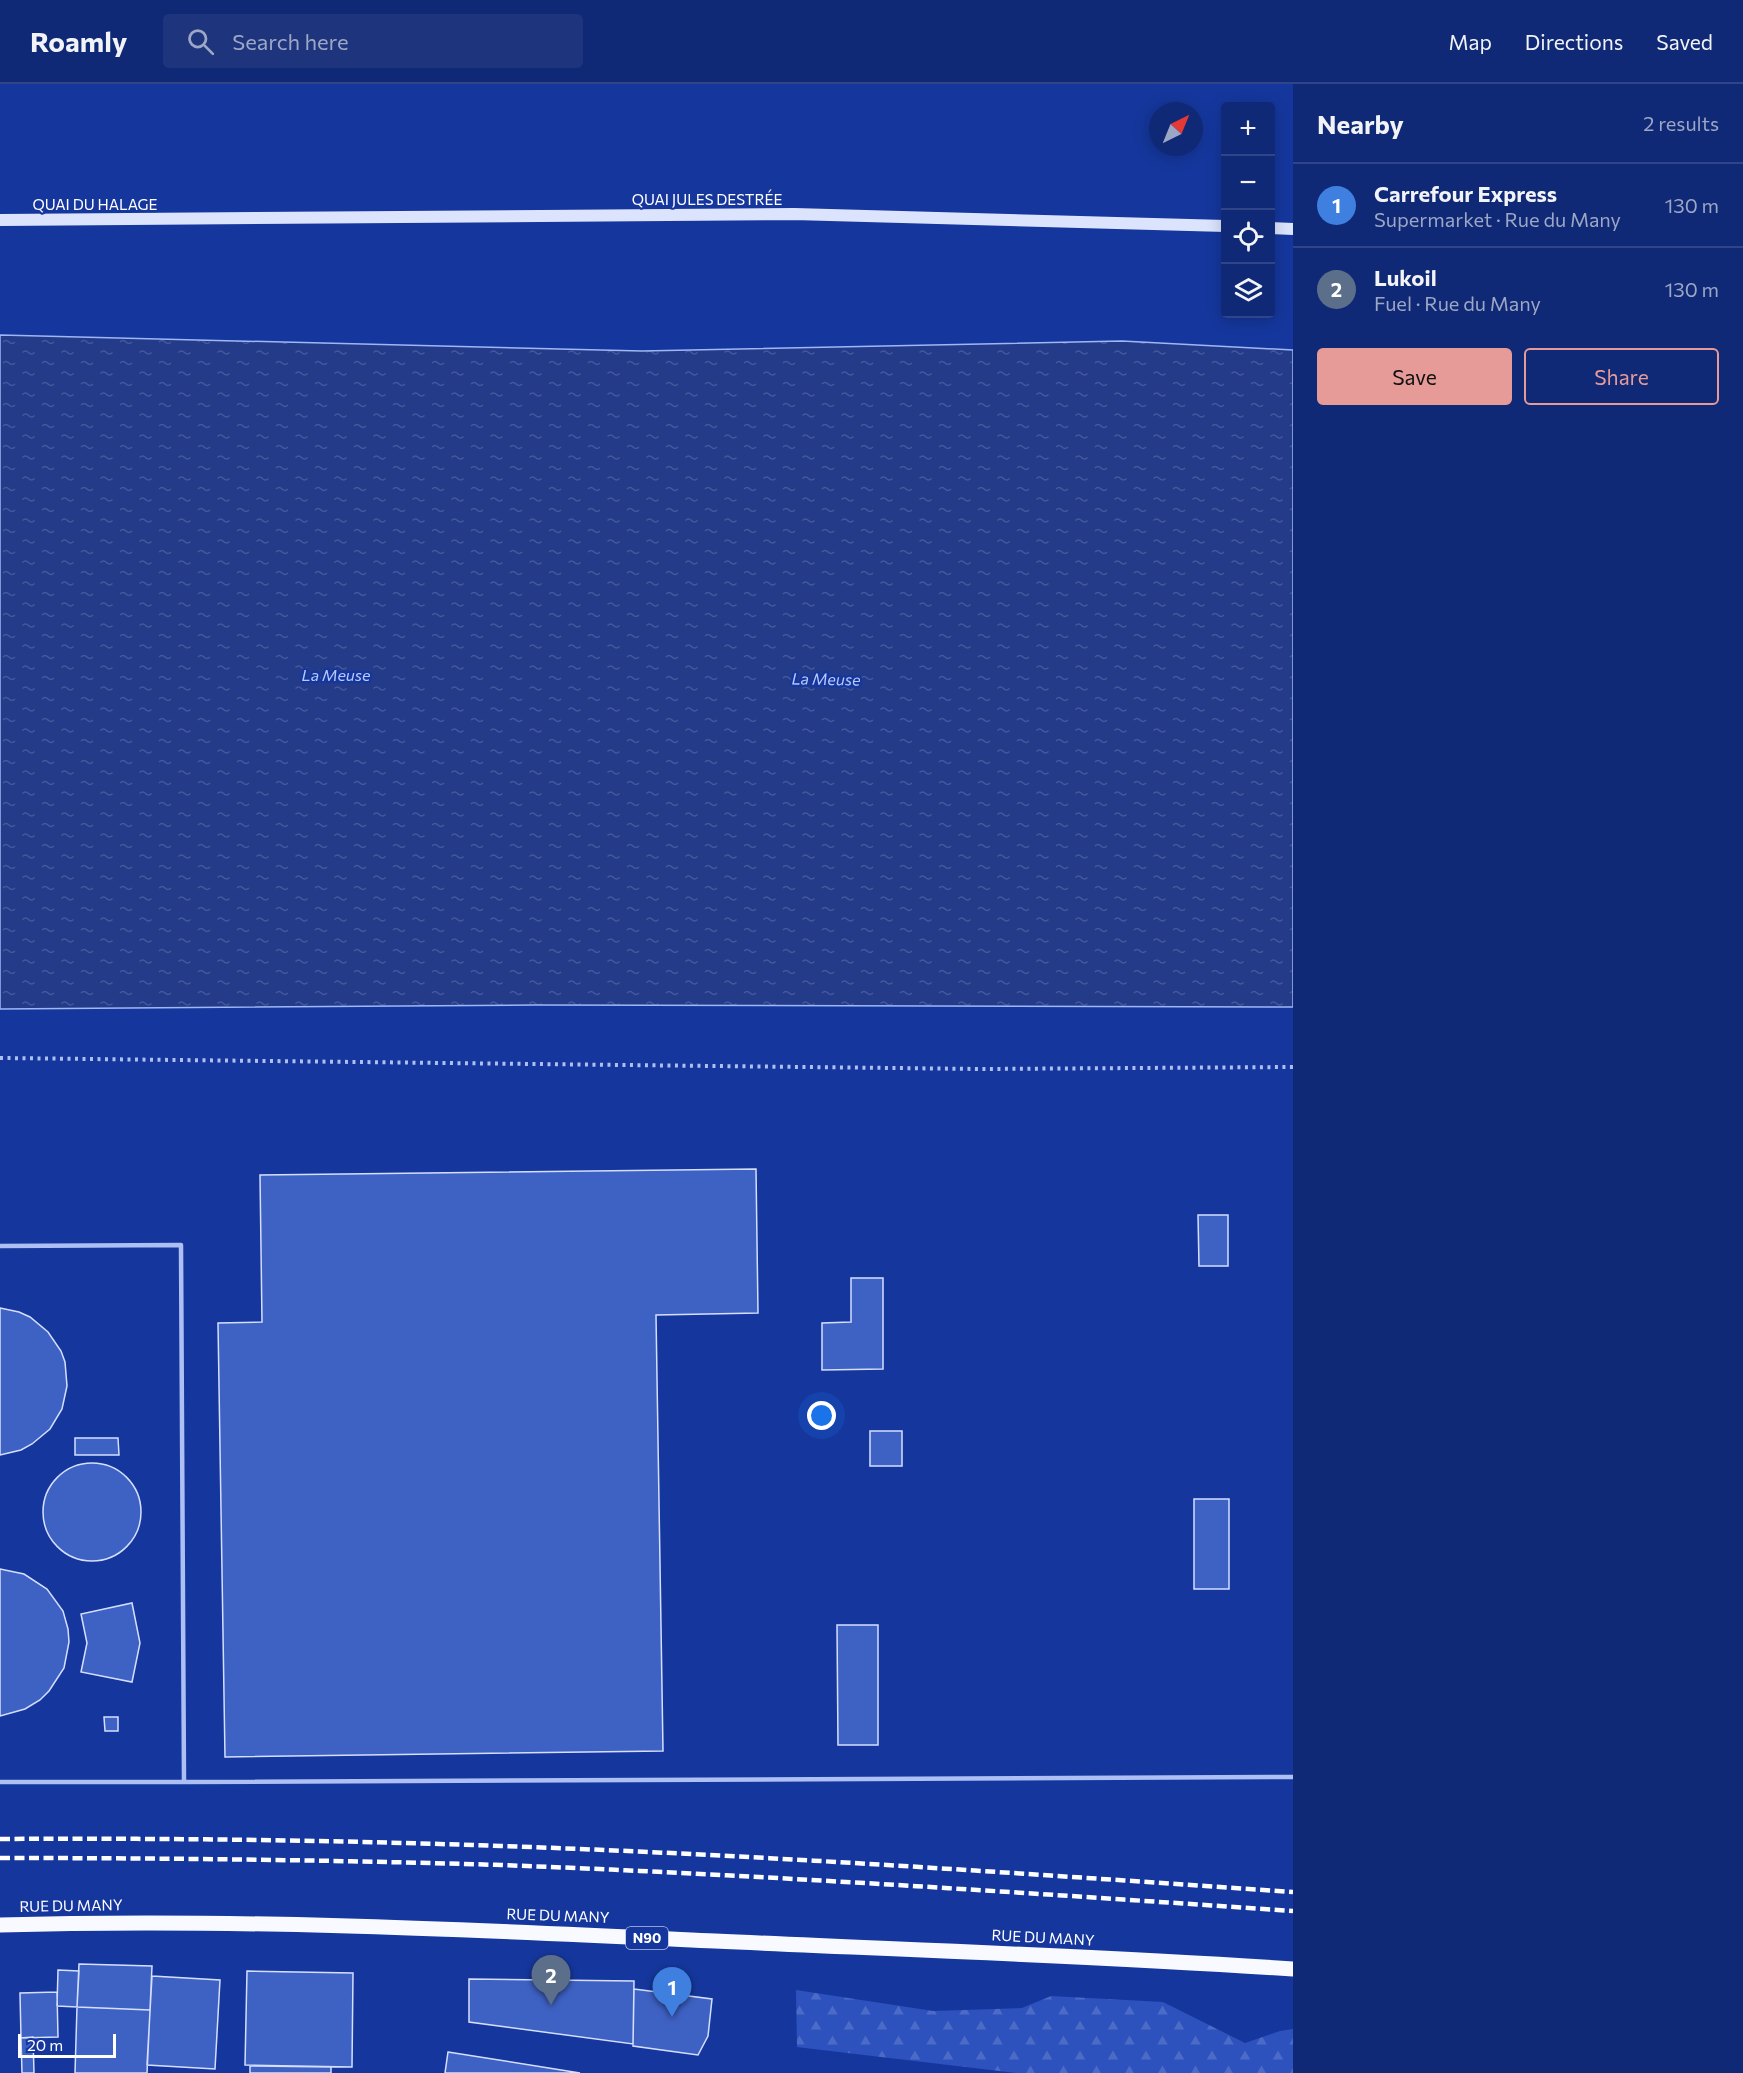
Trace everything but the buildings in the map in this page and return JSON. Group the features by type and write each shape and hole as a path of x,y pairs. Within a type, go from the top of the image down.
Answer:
{"main road":[{"name":"QUAI JULES DESTRÉE","path":"189,219 794,214 1221,226"},
{"name":"QUAI DU HALAGE","path":"0,220 189,219"},
{"path":"1275,228 1293,229"},
{"name":"RUE DU MANY","path":"0,1925 244,1923 341,1926 654,1938 1293,1969"}],"lane":[{"path":"0,1246 182,1245 184,1782"},
{"path":"0,1782 1293,1777"}],"path":[{"path":"0,1058 981,1069 1293,1067"}],"green space":[{"path":"796,1990 933,2011 1022,2008 1051,1996 1163,2002 1245,2043 1293,2029 1293,2073 1016,2073 797,2047"}],"water":[{"name":"La Meuse","path":"0,335 642,351 1122,341 1293,350 1293,1007 535,1005 0,1009"}],"railway":[{"path":"0,1839 313,1841 699,1854 1293,1892"},
{"path":"0,1858 376,1862 600,1869 798,1879 1293,1911"}],"place":[{"name":"Lukoil","path":"551,2005"},
{"name":"Carrefour Express","path":"672,2017"}]}
